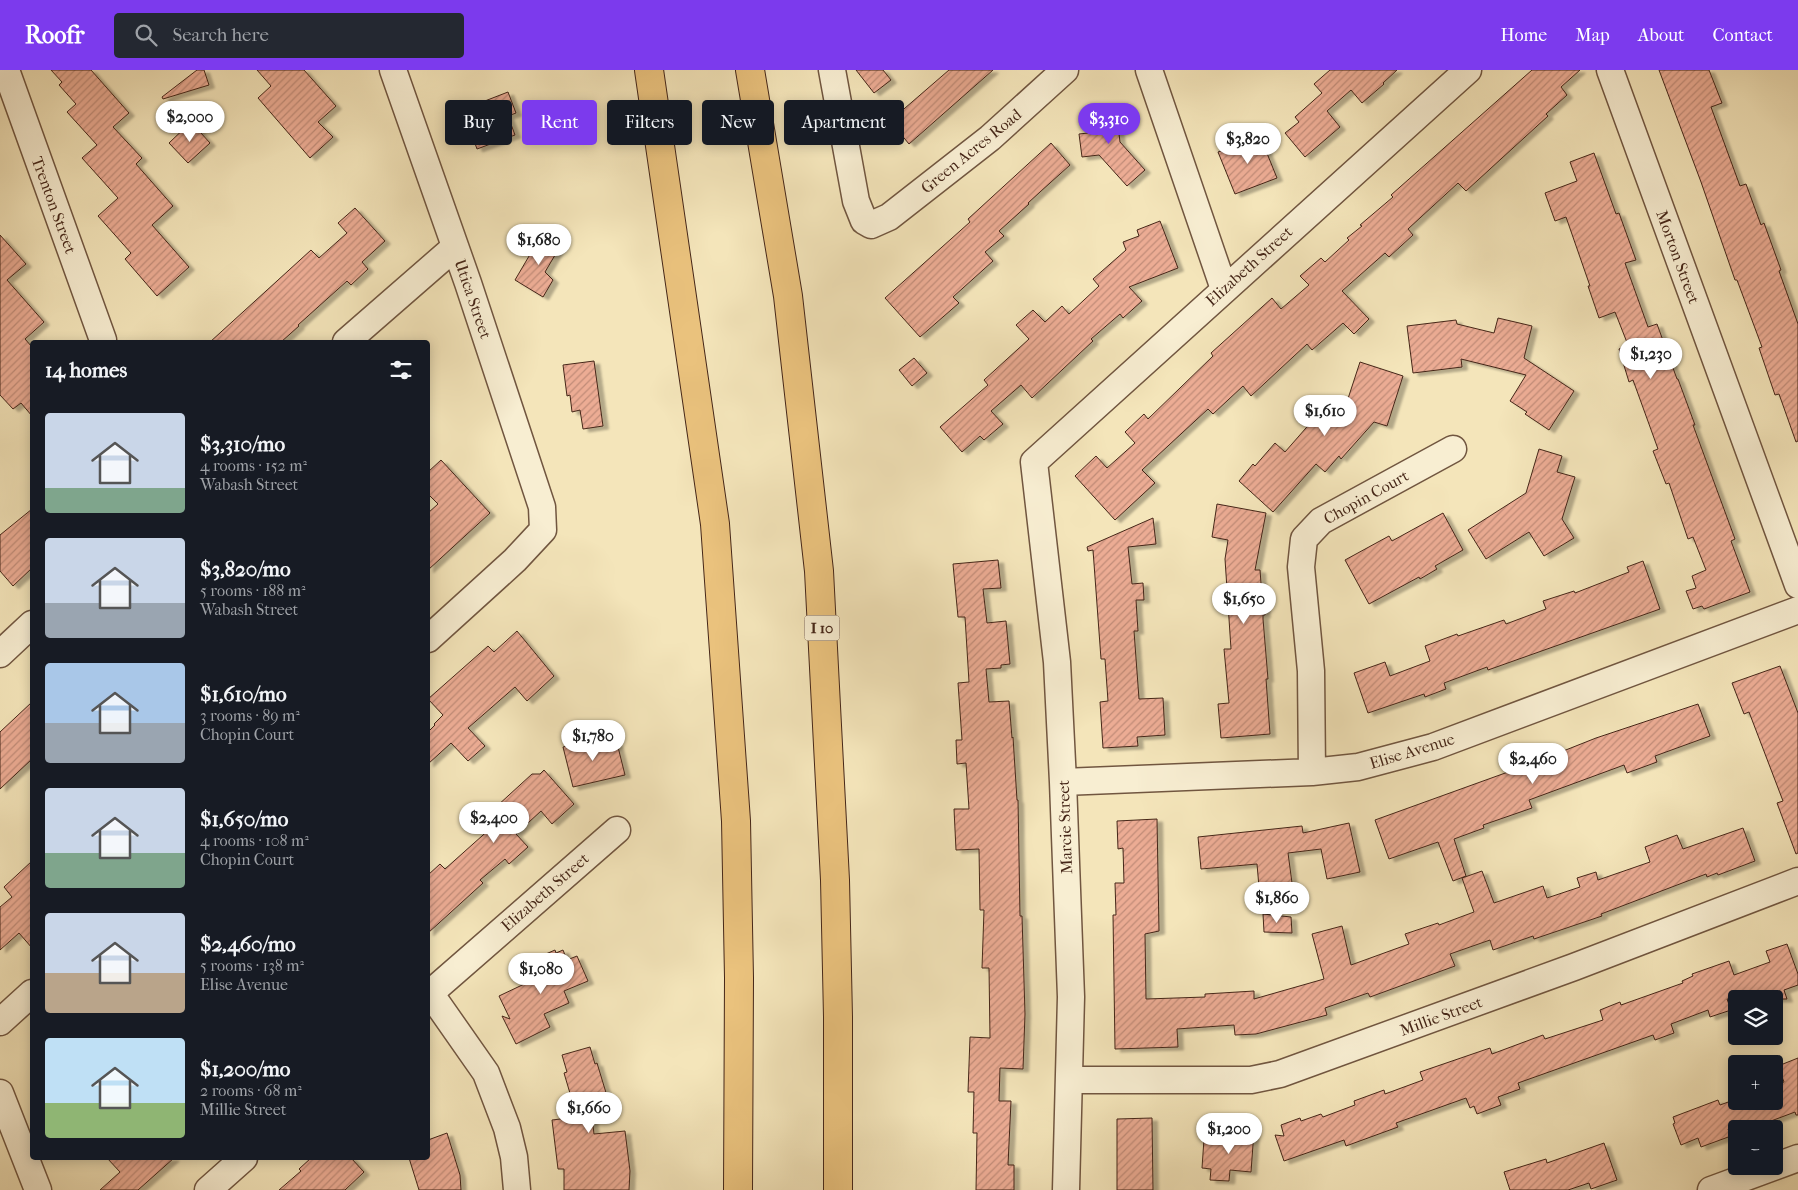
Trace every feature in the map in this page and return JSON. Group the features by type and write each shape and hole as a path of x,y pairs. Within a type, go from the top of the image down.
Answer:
{"highway":[{"path":"649,70 715,524 736,821 739,978 738,1190"},
{"name":"I 10","path":"750,70 788,296 819,571 835,880 838,1017 838,1190"}],"street":[{"name":"Trenton Street","path":"6,70 103,340"},
{"name":"Utica Street","path":"393,70 456,246 542,507 543,530 515,560 430,637"},
{"name":"Green Acres Road","path":"832,70 856,201 864,220 871,225 889,217 990,138 1065,70"},
{"path":"1149,70 1224,289"},
{"name":"Elizabeth Street","path":"1034,464 1224,289 1468,70"},
{"name":"Morton Street","path":"1610,70 1798,585"},
{"path":"348,340 456,246"},
{"name":"Chopin Court","path":"1312,772 1311,671 1300,567 1304,539 1321,521 1453,449"},
{"name":"Marcie Street","path":"1034,464 1056,662 1063,782 1071,996 1066,1190"},
{"name":"Elise Avenue","path":"1063,782 1312,772 1358,767 1433,747 1798,610"},
{"path":"0,654 30,626"},
{"name":"Elizabeth Street","path":"430,993 617,830"},
{"name":"Millie Street","path":"1069,1080 1251,1080 1280,1074 1574,968 1798,881"},
{"path":"0,1022 30,995"},
{"path":"430,995 461,1035 486,1073 507,1128 514,1157 517,1190"},
{"path":"0,1093 38,1190"},
{"path":"1711,1190 1798,1158"},
{"path":"208,1190 242,1160"}],"building":[{"path":"51,70 91,70 129,113 113,127 142,158 136,164 173,206 152,225 189,267 157,296 125,259 131,253 98,216 118,198 82,158 97,145 67,112 76,104 59,85 62,82"},
{"path":"197,70 204,70 209,85 163,99 162,97"},
{"path":"257,70 304,70 336,106 318,122 333,137 310,158 258,98 271,86"},
{"path":"856,70 883,70 891,80 874,93"},
{"path":"949,70 993,70 909,144 904,138 904,109"},
{"path":"1330,70 1397,70 1362,103 1351,90 1327,111 1340,127 1305,157 1285,133 1299,122 1295,117 1322,93 1314,84"},
{"path":"1532,70 1580,70 1561,87 1567,95 1546,114 1548,116 1466,191 1458,183 1408,229 1413,235 1389,257 1385,253 1342,291 1369,319 1354,334 1343,323 1312,350 1307,344 1251,396 1243,386 1213,414 1208,409 1142,470 1155,483 1115,520 1075,476 1096,456 1107,468 1135,443 1125,432 1144,414 1148,419 1213,356 1211,353 1272,298 1281,309 1309,285 1300,276 1321,258 1325,262 1349,240 1347,238 1362,226 1360,225 1393,197 1391,195"},
{"path":"1659,70 1709,70 1722,103 1711,107 1740,186 1746,184 1761,225 1764,223 1798,324 1798,441 1796,442 1779,394 1775,395 1759,348 1762,347 1737,280 1735,280"},
{"path":"508,92 511,100 487,100"},
{"path":"512,102 516,113 512,114"},
{"path":"1116,109 1120,142 1145,170 1127,186 1099,155 1082,157 1079,134 1088,133 1085,113"},
{"path":"191,122 210,143 188,163 169,143"},
{"path":"1260,136 1277,178 1235,194 1218,152"},
{"path":"1051,143 1070,165 999,231 1004,236 985,252 993,261 953,297 959,303 920,337 885,298 970,222 968,219"},
{"path":"476,145 488,145 477,149"},
{"path":"1594,153 1616,214 1619,213 1636,260 1625,263 1648,327 1657,324 1678,379 1735,539 1731,541 1750,592 1704,609 1702,606 1693,609 1686,591 1696,588 1692,576 1706,570 1693,537 1688,539 1669,483 1666,484 1653,451 1658,449 1633,380 1629,382 1619,349 1628,345 1615,312 1599,318 1566,217 1555,221 1545,193 1577,181 1570,162"},
{"path":"355,208 385,241 362,262 368,269 351,285 347,281 283,340 212,340 311,250 319,258 347,233 338,223"},
{"path":"1160,221 1178,268 1129,287 1142,301 1123,318 1120,314 1091,339 1093,341 1032,398 1021,385 991,411 1003,424 984,440 980,436 962,452 940,427 988,385 984,380 1029,339 1016,325 1033,310 1045,322 1062,306 1069,314 1099,286 1093,279 1126,250 1123,242 1139,236 1137,230"},
{"path":"542,234 561,245 545,272 553,280 543,297 515,280"},
{"path":"0,235 26,264 7,280 44,322 25,339 30,345 30,414 21,403 13,409 0,395"},
{"path":"1498,318 1532,326 1524,358 1574,391 1549,430 1510,401 1526,375 1461,359 1462,367 1413,373 1407,326 1456,320 1457,324 1494,333"},
{"path":"914,358 927,373 912,386 899,370"},
{"path":"594,361 603,426 583,429 580,410 572,412 570,395 567,396 563,365"},
{"path":"1360,362 1403,376 1387,426 1374,422 1341,459 1339,456 1325,472 1316,464 1273,512 1239,481 1253,464 1255,466 1275,443 1285,452 1326,405 1341,420"},
{"path":"1539,449 1562,456 1557,472 1575,477 1562,519 1574,538 1544,556 1529,532 1486,559 1468,530 1526,493"},
{"path":"441,460 490,513 430,568 430,511 438,504 430,496 430,470"},
{"path":"1217,504 1266,513 1255,570 1260,570 1265,615 1263,615 1263,619 1270,734 1221,738 1218,704 1229,703 1224,649 1231,649 1225,559 1228,540 1212,537"},
{"path":"30,511 30,570 13,586 0,571 0,535"},
{"path":"1443,513 1463,550 1435,566 1437,569 1420,579 1419,577 1369,604 1345,560 1389,536 1392,541"},
{"path":"1153,518 1156,544 1128,547 1132,584 1143,583 1144,600 1136,600 1138,631 1134,631 1139,699 1163,698 1165,735 1137,737 1138,746 1103,748 1100,702 1108,701 1105,659 1101,659 1093,550 1088,551 1087,547"},
{"path":"998,560 1001,588 983,589 987,623 1006,621 1010,664 1001,665 1001,668 986,669 989,702 1009,701 1018,800 1020,916 1022,916 1025,1014 1023,1069 1000,1068 999,1101 1011,1101 1008,1165 1014,1165 1014,1190 976,1190 977,1133 973,1133 974,1092 968,1092 970,1037 990,1038 989,968 982,968 984,910 980,910 979,849 956,850 954,809 969,809 966,763 957,764 956,740 962,740 958,683 969,682 965,617 958,617 953,564"},
{"path":"1643,561 1660,609 1488,670 1487,667 1444,683 1446,689 1425,697 1424,694 1368,713 1354,673 1385,662 1390,676 1430,661 1425,646 1504,620 1506,624 1546,609 1543,601 1574,591 1575,593 1629,572 1627,567"},
{"path":"517,631 554,676 527,701 515,687 468,728 485,746 468,761 451,743 430,762 430,730 443,715 430,701 430,697 488,646 494,652"},
{"path":"1780,666 1798,713 1798,853 1796,854 1777,803 1783,801 1749,712 1744,714 1732,683"},
{"path":"30,704 30,761 0,789 0,732"},
{"path":"1698,704 1710,736 1655,756 1657,762 1627,773 1624,765 1529,800 1532,808 1483,825 1484,828 1454,839 1466,876 1453,881 1438,842 1389,859 1375,820 1533,763 1596,738"},
{"path":"594,739 598,747 617,743 625,775 573,787 563,747"},
{"path":"544,770 574,804 552,824 541,811 516,834 528,847 509,864 505,859 480,880 483,883 430,931 430,873 440,864 445,869 492,827 485,817 532,774 540,774"},
{"path":"1157,819 1159,931 1145,934 1146,999 1205,997 1205,994 1254,991 1254,999 1324,979 1312,934 1342,926 1351,965 1409,944 1405,934 1438,923 1439,925 1474,912 1462,878 1482,871 1494,903 1543,886 1547,898 1580,887 1577,878 1596,872 1598,880 1650,862 1645,847 1677,835 1683,849 1743,828 1755,861 1718,875 1717,873 1707,877 1706,874 1601,914 1602,916 1534,939 1533,936 1493,950 1490,940 1450,954 1455,966 1370,997 1368,993 1325,1008 1327,1015 1256,1034 1235,1035 1234,1025 1177,1029 1178,1047 1115,1049 1113,915 1116,915 1115,883 1124,883 1123,848 1118,849 1117,821"},
{"path":"1349,823 1360,872 1327,879 1321,849 1288,853 1292,883 1259,887 1257,864 1201,869 1198,837 1302,826 1303,833"},
{"path":"30,863 30,946 19,933 0,950 0,907 12,897 4,887"},
{"path":"1263,914 1291,917 1292,933 1264,932"},
{"path":"1787,944 1798,974 1798,985 1784,990 1787,999 1783,999 1783,990 1728,990 1728,1011 1710,1017 1708,1010 1671,1024 1674,1033 1655,1040 1653,1035 1518,1083 1520,1089 1498,1097 1501,1105 1477,1114 1474,1106 1470,1108 1466,1098 1396,1123 1398,1127 1346,1146 1344,1140 1284,1161 1275,1135 1284,1136 1281,1125 1300,1118 1301,1121 1321,1114 1323,1117 1355,1105 1354,1101 1384,1090 1385,1094 1423,1080 1420,1072 1490,1048 1492,1054 1543,1035 1545,1039 1603,1020 1600,1010 1620,1002 1621,1005 1683,983 1682,981 1693,976 1692,974 1729,961 1734,975 1770,962 1766,951"},
{"path":"555,950 556,953 563,950 567,960 577,956 588,981 564,991 569,1003 544,1014 550,1027 516,1044 502,1016 510,1019 499,996 539,977 532,960"},
{"path":"590,1047 607,1096 590,1101 594,1134 625,1131 630,1171 629,1190 564,1190 564,1169 558,1169 552,1120 577,1117 564,1073 567,1072 562,1055"},
{"path":"1798,1058 1798,1115 1795,1112 1774,1120 1728,1120 1728,1137 1701,1147 1698,1138 1681,1145 1673,1124 1675,1123 1673,1117 1718,1100 1720,1105 1728,1102 1728,1110 1783,1110 1783,1064"},
{"path":"1152,1118 1153,1190 1117,1190 1117,1119"},
{"path":"1234,1130 1254,1131 1251,1172 1230,1170 1229,1181 1210,1180 1211,1169 1202,1168 1204,1139 1233,1141"},
{"path":"447,1133 460,1175 461,1190 419,1190 410,1160 430,1160 430,1139"},
{"path":"1604,1143 1617,1180 1591,1189 1589,1183 1568,1190 1510,1190 1504,1172 1546,1159 1547,1163"},
{"path":"109,1160 172,1160 138,1190 100,1190 120,1172"},
{"path":"309,1160 353,1160 364,1172 345,1190 279,1190 301,1171 299,1169"}]}
